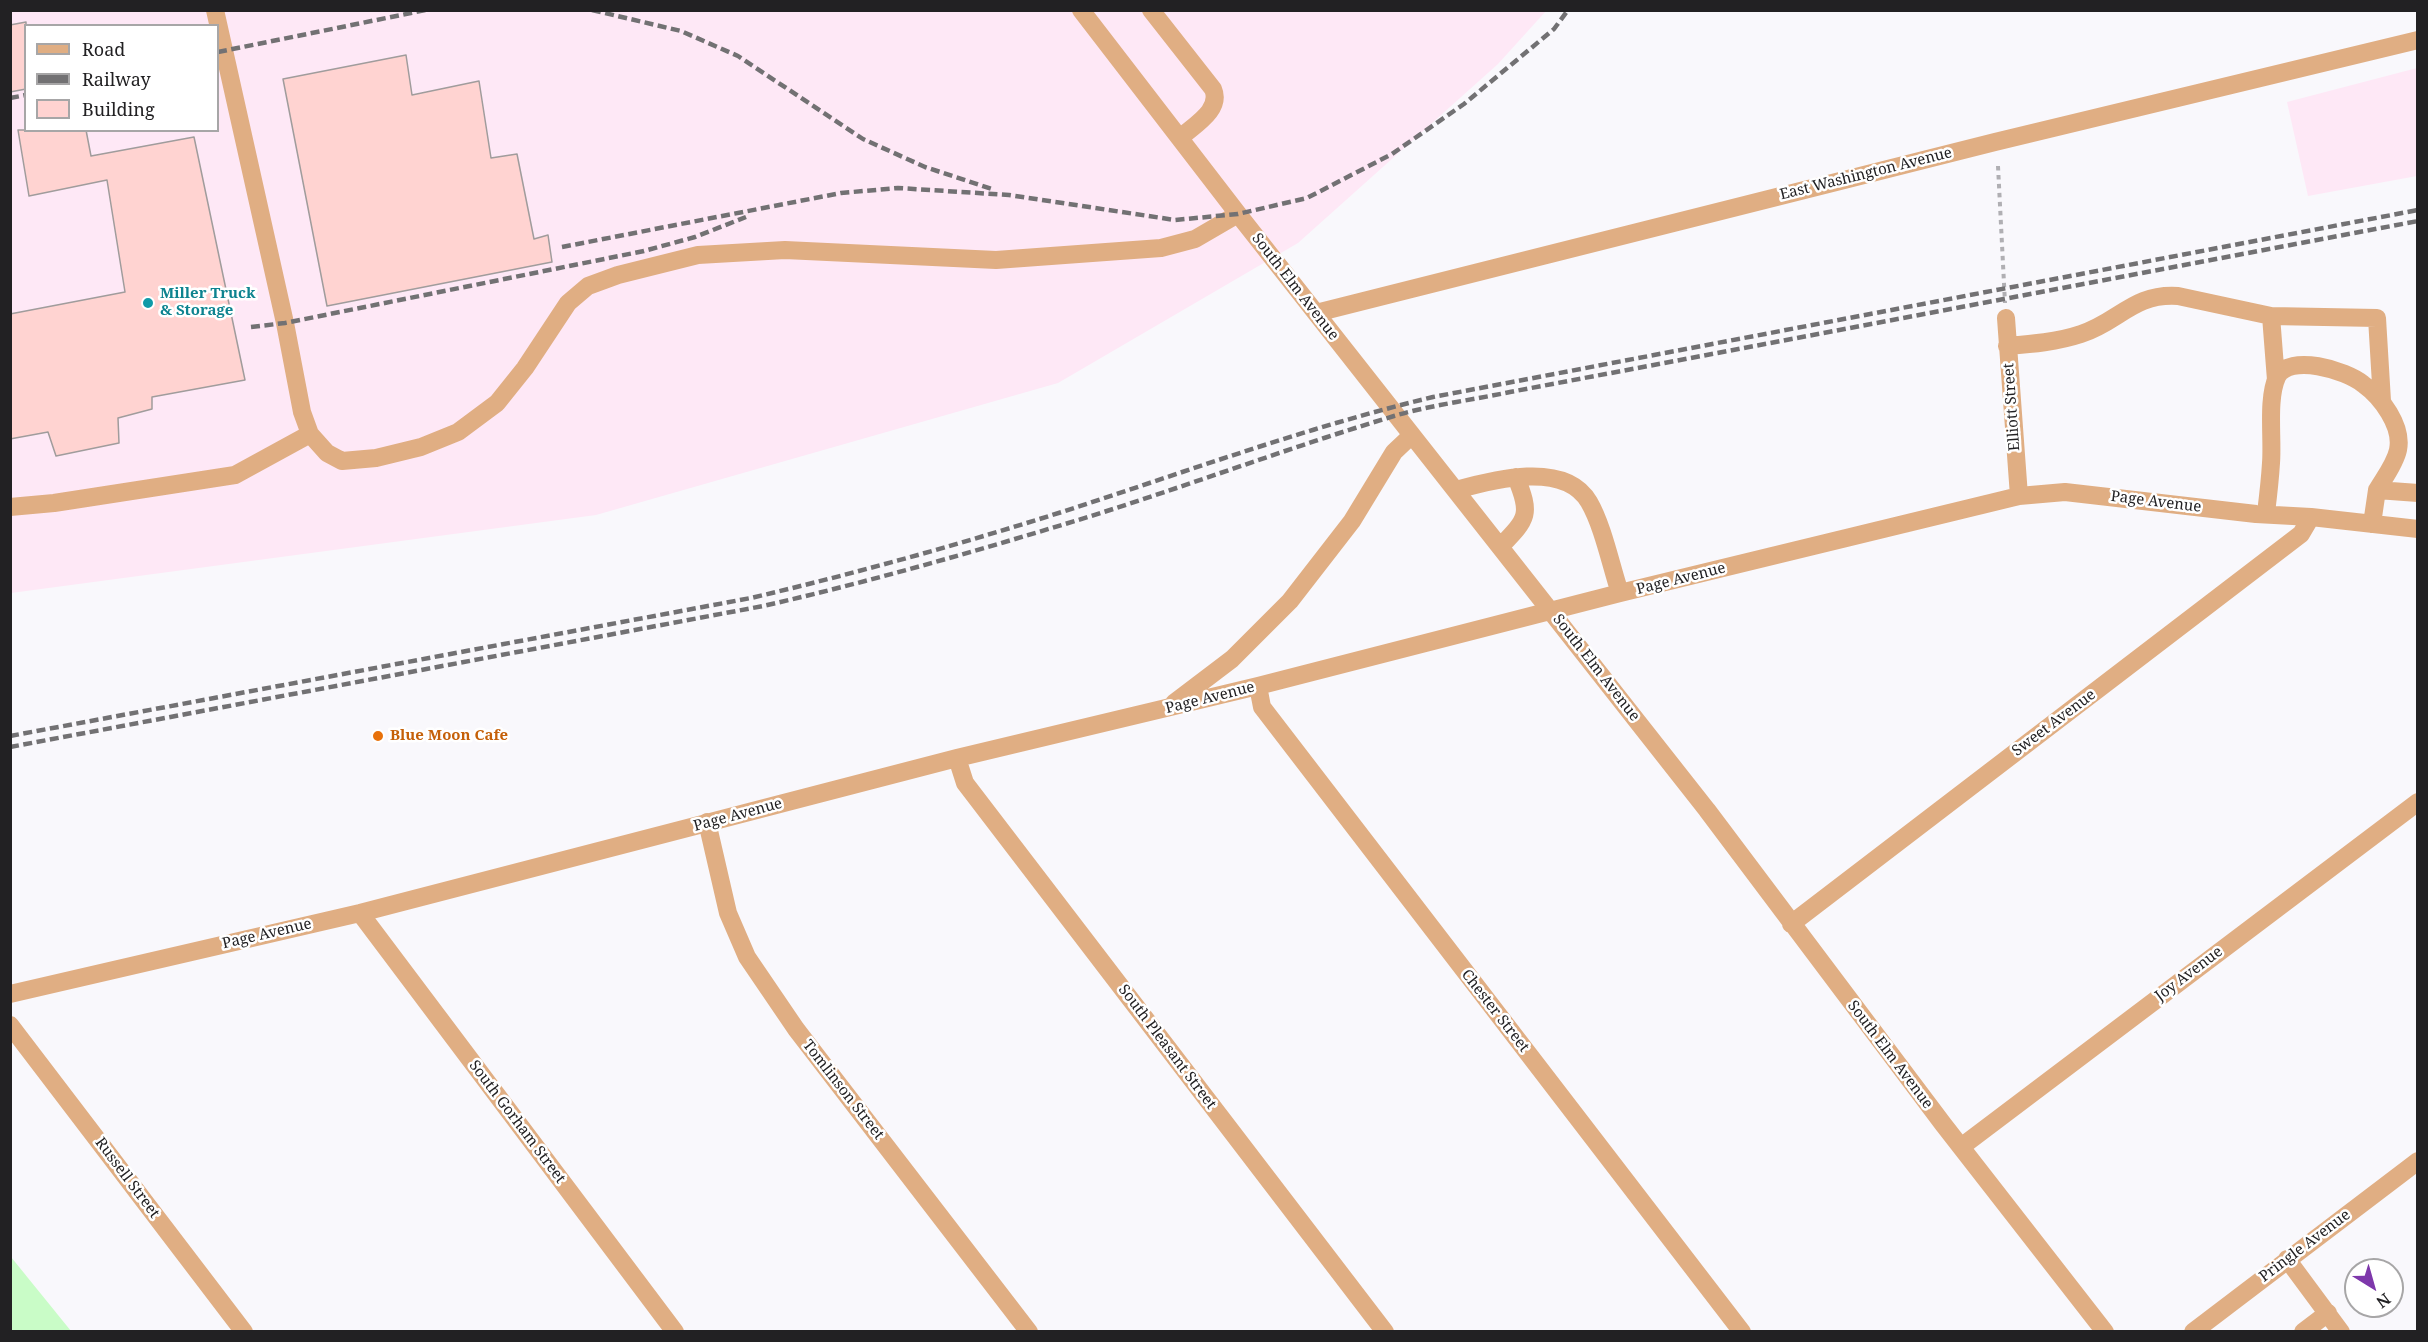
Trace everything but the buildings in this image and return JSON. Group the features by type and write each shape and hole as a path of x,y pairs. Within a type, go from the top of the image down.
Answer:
{"street":[{"name":"South Elm Avenue","path":"1081,10 1316,314 1707,810 1961,1147 2105,1332"},
{"path":"1151,10 1213,89 1216,97 1214,108 1179,138"},
{"path":"219,28 285,322 302,412 310,434 327,453 342,461 376,458 410,450 458,432 497,403 525,368 568,303 588,286 618,274 698,255 785,250 996,260 1161,248 1195,239 1238,214"},
{"name":"East Washington Avenue","path":"1316,314 1995,142 2418,40"},
{"path":"2007,346 2042,343 2080,334 2100,326 2137,301 2163,295 2271,315 2377,318 2382,401 2398,437 2398,450 2377,490 2372,524"},
{"path":"2266,513 2276,380 2271,315"},
{"name":"Elliott Street","path":"2006,318 2019,496"},
{"path":"2276,380 2282,369 2290,365 2313,366 2344,373 2363,383 2382,401"},
{"path":"10,507 54,503 235,475 310,434"},
{"path":"1168,708 1232,659 1290,601 1352,521 1395,452 1412,435"},
{"path":"1500,546 1523,524 1526,504 1516,477"},
{"path":"1456,490 1489,481 1516,477 1547,477 1565,482 1579,490 1588,500 1620,593"},
{"path":"2377,490 2418,493"},
{"name":"Page Avenue","path":"10,994 360,913 957,758 1258,686 1620,593 2019,496 2065,492 2256,514 2311,517 2418,529"},
{"name":"Sweet Avenue","path":"1791,924 2301,534 2311,517"},
{"name":"Chester Street","path":"1258,686 1262,707 1742,1332"},
{"name":"South Pleasant Street","path":"957,758 965,783 1385,1332"},
{"name":"Joy Avenue","path":"1961,1147 2418,802"},
{"name":"Tomlinson Street","path":"707,822 728,913 747,957 796,1029 1029,1332"},
{"name":"South Gorham Street","path":"360,913 675,1332"},
{"name":"Russell Street","path":"10,1025 244,1332"},
{"name":"Pringle Avenue","path":"2193,1332 2418,1161"},
{"path":"2287,1259 2342,1332"},
{"path":"2303,1332 2328,1313"}],"path":[{"path":"1998,166 2006,318"}],"shaded area":[{"path":"10,11 1546,11 1498,64 1298,243 1058,383 596,515 11,593"},
{"path":"2417,68 2417,176 2308,196 2287,102"}],"green space":[{"path":"11,1257 71,1331 11,1331"}],"railway":[{"path":"219,52 426,10"},
{"path":"592,10 681,31 738,56 863,139 925,167 992,189"},
{"path":"562,247 841,193 898,188 1009,195 1175,220 1238,214 1307,198 1392,154 1464,104 1554,29 1568,10"},
{"path":"10,98 24,95"},
{"path":"10,736 751,598 987,535 1294,436 1433,397 2418,210"},
{"path":"251,327 285,323 644,251 695,237 746,217"},
{"path":"10,747 763,606 926,564 1088,517 1355,428 1422,409 2418,221"}],"place":[{"name":"Miller Truck & Storage","path":"148,303"},
{"name":"Blue Moon Cafe","path":"378,736"}]}
